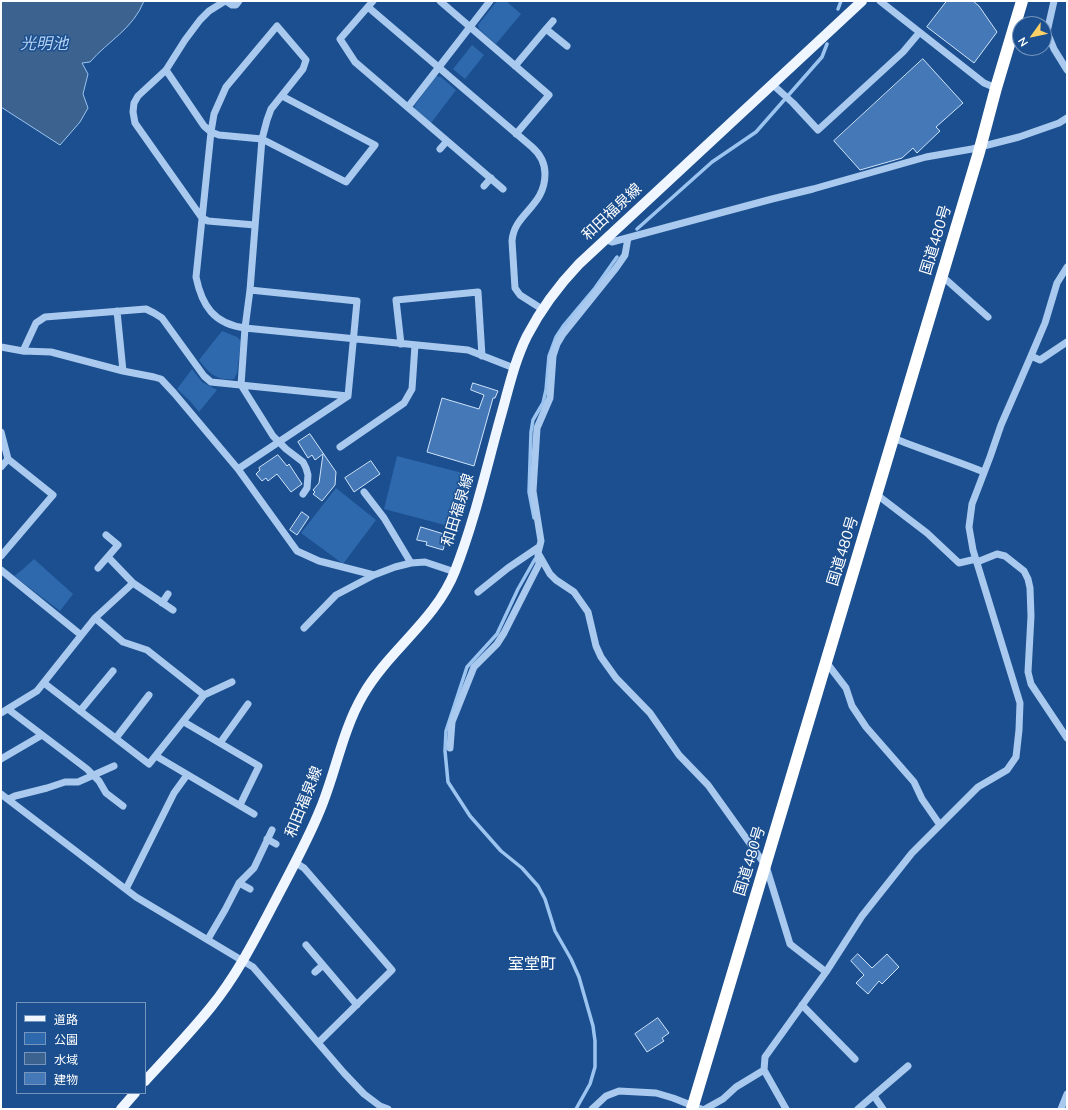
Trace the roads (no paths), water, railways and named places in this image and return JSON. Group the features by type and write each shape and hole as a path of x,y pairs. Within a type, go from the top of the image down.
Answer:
{"highway":[{"name":"国道480号","path":"695,1108 1022,1"}],"main road":[{"name":"和田福泉線","path":"146,1081 211,1007 243,960 296,863 321,808 351,718 364,693 382,668 417,630 446,591 455,572 470,527 514,368 526,338 542,309 559,285 579,264 862,1"},
{"path":"121,1109 134,1094"}],"street":[{"path":"239,1 232,5 225,1 209,12 192,29 166,70 138,96 134,103 133,112 135,123 202,218 208,221 255,225"},
{"path":"440,1 549,95 516,134"},
{"path":"408,107 490,1"},
{"path":"880,1 984,83 996,88"},
{"path":"1054,1 1047,32 1054,49 1067,70"},
{"path":"503,189 355,62 340,39 370,4 438,67 536,151 542,159 545,171 545,185 542,192 517,225 513,235 515,288 520,295 542,309"},
{"path":"515,66 553,21"},
{"path":"303,494 308,488 308,475 303,462 286,449 273,436 241,385 245,328 250,290 262,139 266,120 271,108 303,69 306,60 277,26 226,87 214,114 196,277 200,295 210,311 220,320 234,327 245,328 354,340 468,350 514,368"},
{"path":"546,29 567,46"},
{"path":"772,84 793,103 818,130 903,52 919,33"},
{"path":"166,70 204,126 211,132 219,135 262,139 346,182 375,145 282,96"},
{"path":"605,240 612,242 813,189 926,157 972,149 1019,137 1059,123 1067,118"},
{"path":"440,149 447,141"},
{"path":"484,186 491,178"},
{"path":"450,748 452,722 474,667 497,644 504,633 539,564 538,550 541,541 533,491 537,428 550,398 553,356 557,344 563,334 625,255 628,238"},
{"path":"786,1109 764,1070 765,1058 826,972 862,916 912,853 978,787 1007,770 1016,757 1020,703 977,560 969,528 972,504 1000,425 1031,356 1057,283 1067,267"},
{"path":"942,276 988,317"},
{"path":"238,469 348,396 357,301 250,290"},
{"path":"401,344 396,300 478,292 482,356"},
{"path":"23,350 36,323 46,317 146,309 162,318 204,376 211,382 218,384 348,396"},
{"path":"117,311 122,371"},
{"path":"1031,356 1040,360 1067,342"},
{"path":"340,447 404,403 412,389 415,345"},
{"path":"1,348 51,352 122,371 161,379 238,469 297,551 319,561 374,575"},
{"path":"1,432 8,459 53,495 1,556"},
{"path":"893,438 984,472"},
{"path":"1,467 8,459"},
{"path":"364,492 384,518 411,563"},
{"path":"876,494 927,533 959,563 977,560 997,554 1005,556 1024,571 1028,578 1030,588 1031,616 1028,672 1031,684 1067,738"},
{"path":"98,568 118,545 106,535"},
{"path":"478,592 508,568 538,550"},
{"path":"538,550 550,574 574,592 588,612 596,646 601,657 616,678 650,713 679,754 708,786 766,866 790,944 826,972"},
{"path":"108,557 133,583 173,610"},
{"path":"304,628 336,595 374,575 395,567 411,563 425,562 455,572"},
{"path":"1,570 81,635"},
{"path":"1,713 37,691 95,618 133,583"},
{"path":"162,603 168,594"},
{"path":"95,618 123,642 147,650 204,695"},
{"path":"826,662 846,688 852,706 866,726 914,782 922,799 940,825"},
{"path":"80,711 113,671"},
{"path":"44,683 149,764 204,695 232,682"},
{"path":"116,738 149,695"},
{"path":"220,743 248,704"},
{"path":"8,709 94,775 106,793 123,806"},
{"path":"184,722 259,766 240,805"},
{"path":"1,759 42,735"},
{"path":"156,756 254,814"},
{"path":"9,800 15,796 65,782 78,782 114,766"},
{"path":"126,889 174,793 187,775"},
{"path":"1,794 136,897 253,967 319,1042 344,1073 364,1094 380,1106 388,1109"},
{"path":"208,939 239,884 254,868 272,830"},
{"path":"267,840 276,844"},
{"path":"296,863 304,868 392,970 319,1042"},
{"path":"239,884 250,889"},
{"path":"306,946 357,1005"},
{"path":"315,972 323,965"},
{"path":"802,1005 855,1059"},
{"path":"858,1109 908,1066"},
{"path":"705,1109 723,1099 736,1087 764,1070"},
{"path":"592,1109 606,1096 619,1091 656,1093 674,1098 695,1108"},
{"path":"1061,1109 1067,1094"},
{"path":"874,1096 883,1109"}],"water":[{"name":"光明池","path":"1,1 144,1 139,11 120,34 90,62 82,63 88,74 83,94 88,108 80,122 60,145 1,107"}],"waterway":[{"path":"838,9 841,1"},
{"path":"637,229 712,162 756,132 822,57 827,44"},
{"path":"534,518 529,492 531,432 533,420 543,403 546,390 549,356 556,337 564,325 595,288 617,257"},
{"path":"535,559 518,589 497,634 467,667 446,731 445,751 448,782 470,816 501,851 522,868 538,886 545,899 555,931 571,959 579,977 593,1026 595,1041 595,1067 590,1084 576,1109"}],"district":[{"name":"室堂町","path":"532,964"}]}
